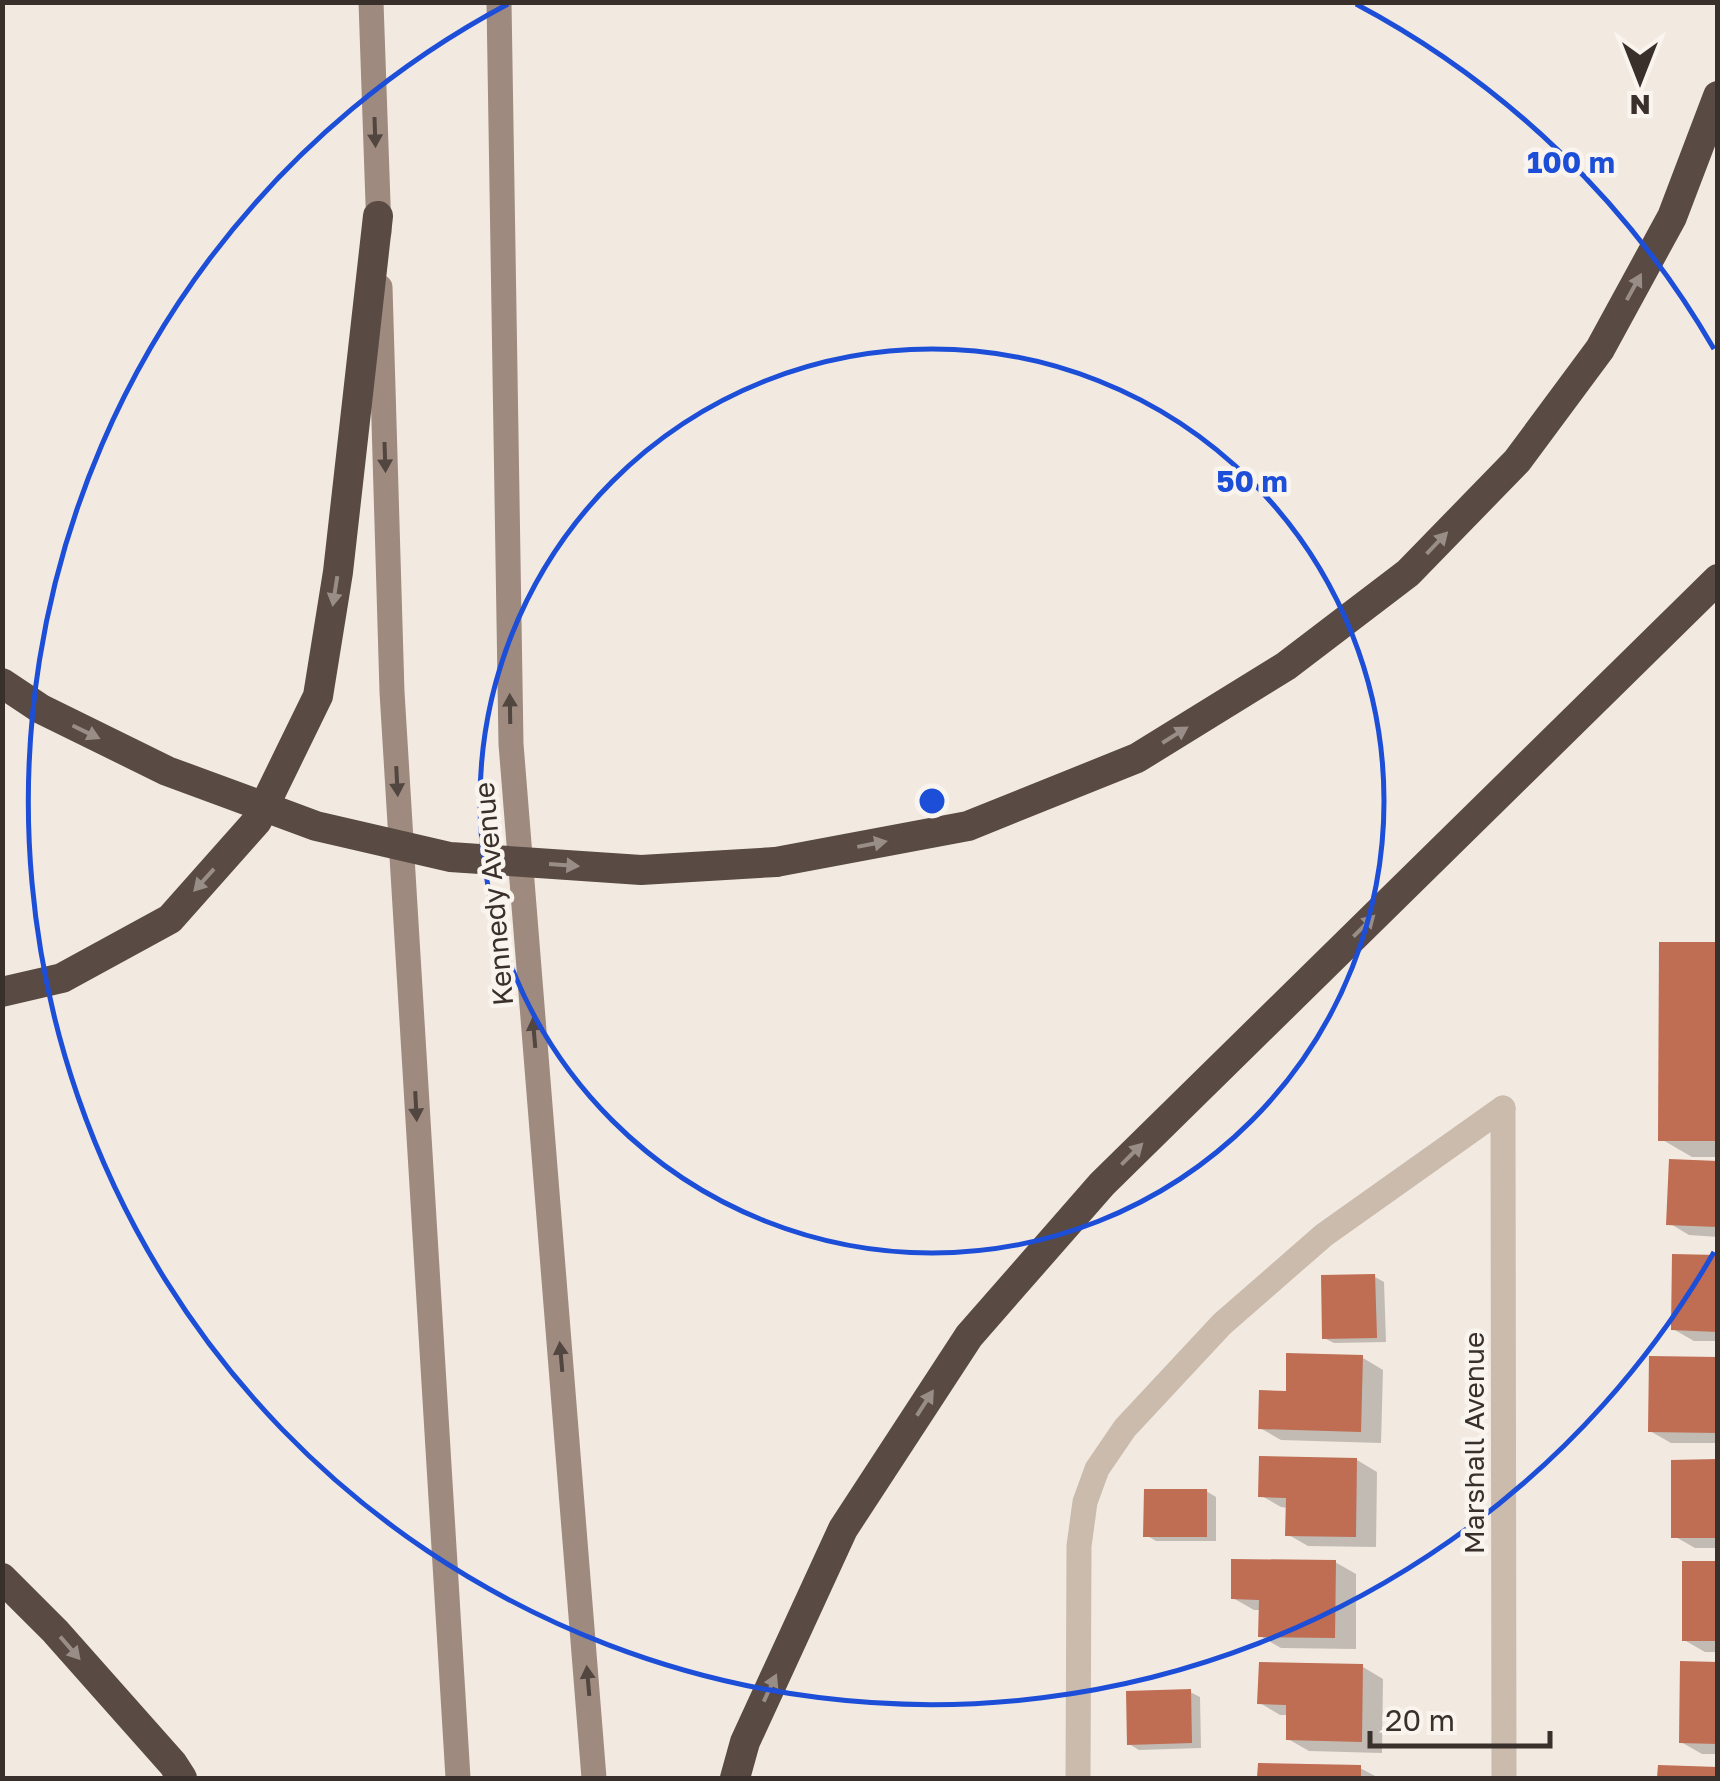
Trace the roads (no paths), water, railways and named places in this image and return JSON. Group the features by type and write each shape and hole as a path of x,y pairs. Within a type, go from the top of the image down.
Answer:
{"highway":[{"path":"2,682 41,709 166,770 316,826 450,857 641,870 776,862 968,826 1136,758 1286,666 1408,573 1517,460 1600,349 1672,217 1718,96"},
{"path":"2,992 62,978 170,919 257,821 318,696 338,572 378,216"},
{"path":"735,1778 745,1742 843,1529 968,1336 1102,1184 1718,578"},
{"path":"2,1578 55,1631 182,1778"}],"main road":[{"path":"371,2 392,692 458,1778"},
{"name":"Kennedy Avenue","path":"499,15 511,744 594,1778"}],"street":[{"name":"Marshall Avenue","path":"1078,1778 1078,1546 1084,1502 1097,1468 1125,1428 1222,1324 1324,1235 1502,1108 1504,1778"}]}
